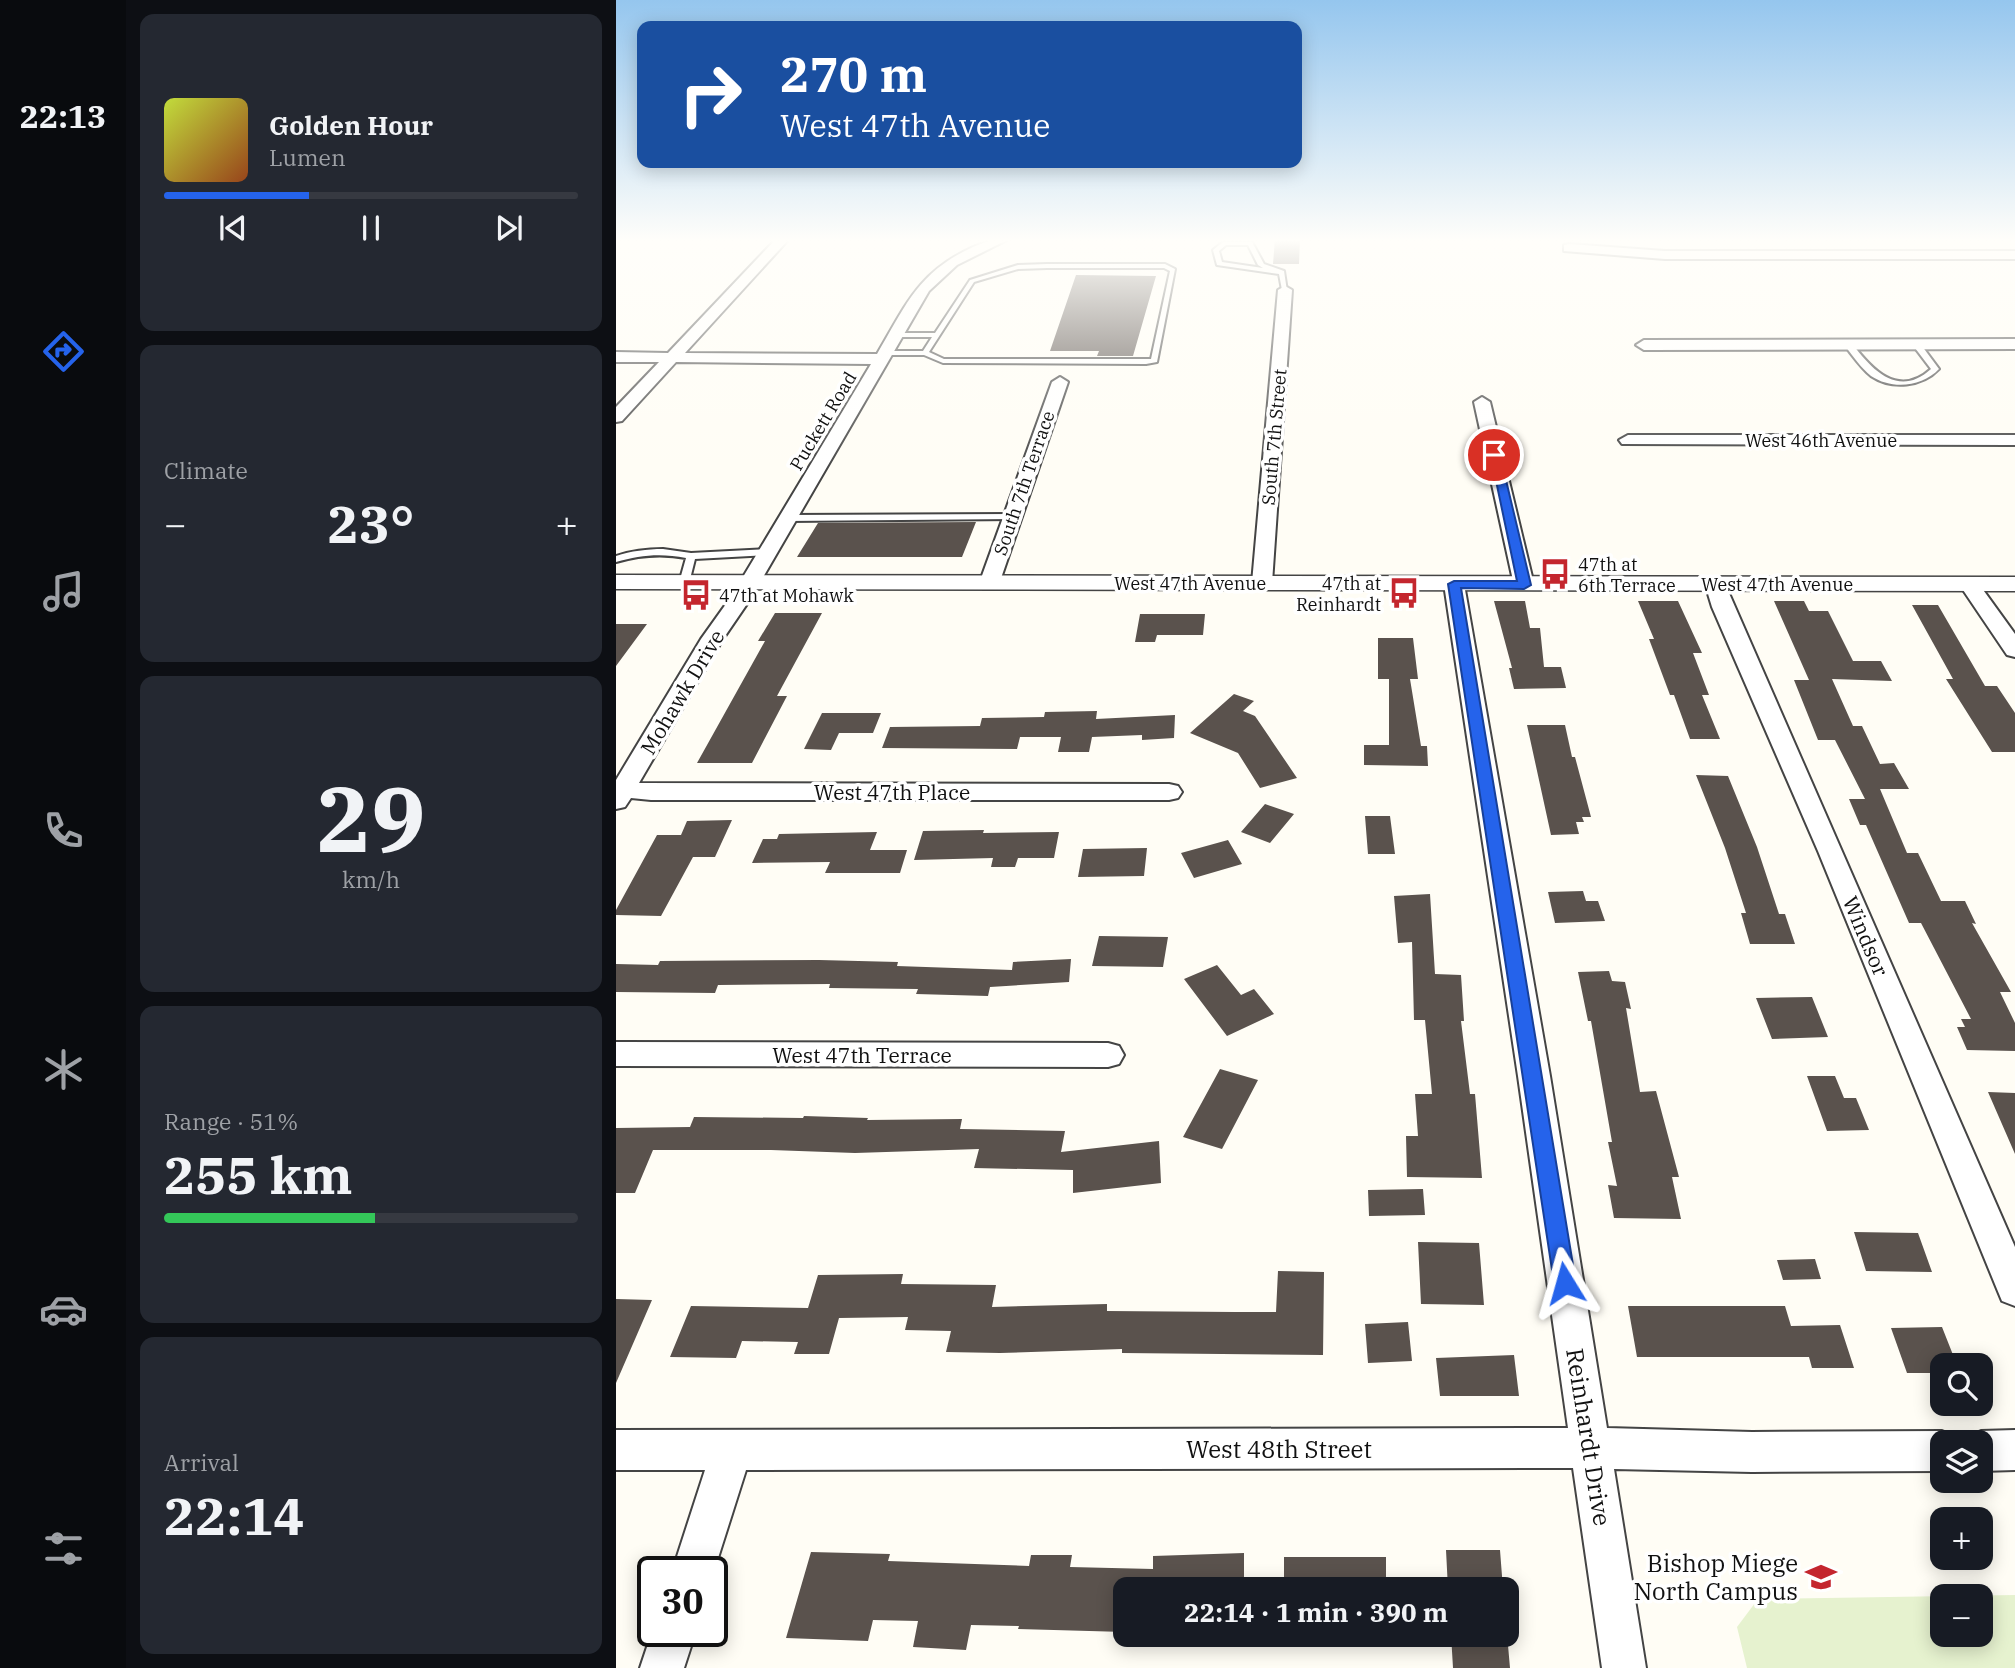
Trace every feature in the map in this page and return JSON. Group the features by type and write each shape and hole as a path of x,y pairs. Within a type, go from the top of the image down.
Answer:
{"street":[{"path":"616,417 710,317"},
{"name":"Puckett Road","path":"750,584 907,317"},
{"name":"South 7th Street","path":"1262,583 1283,317"},
{"path":"1644,345 2015,344"},
{"path":"616,357 884,356"},
{"name":"South 7th Terrace","path":"989,583 1060,382"},
{"path":"1482,402 1524,585"},
{"name":"West 46th Avenue","path":"1628,440 2015,440"},
{"name":"West 47th Avenue","path":"616,582 2015,584"},
{"name":"Mohawk Drive","path":"619,792 712,639 750,584"},
{"name":"Reinhardt Drive","path":"1454,584 1592,1448 1624,1668"},
{"name":"Windsor","path":"1715,584 1831,851 2015,1289"},
{"path":"1969,584 2015,650"},
{"name":"West 47th Place","path":"619,792 1169,792"},
{"name":"West 47th Terrace","path":"616,1054 1108,1055"},
{"name":"West 48th Street","path":"616,1450 1592,1448 1752,1452 1930,1451"},
{"path":"698,1556 732,1449"},
{"path":"1993,1451 2015,1450"},
{"path":"662,1668 669,1647"}],"lane":[{"path":"925,353 947,317"},
{"path":"884,356 925,353 943,361 1146,362 1154,360 1163,317"},
{"path":"896,335 936,335"},
{"path":"1848,344 1872,373 1898,382 1920,380 1928,377 1934,369 1916,344"},
{"path":"788,518 1012,517"},
{"path":"616,559 645,553 678,553 691,556 768,552"},
{"path":"684,583 691,556"}],"green space":[{"path":"1993,1595 2015,1595 2015,1668 1747,1668 1737,1627 1758,1599 1930,1596 1930,1647 1993,1647"}],"building":[{"path":"1062,317 1144,317 1133,356 1097,356 1099,351 1050,351"},
{"path":"976,522 962,557 797,557 818,523"},
{"path":"1494,601 1525,601 1530,628 1540,628 1544,667 1561,667 1566,688 1514,689 1509,668 1512,668"},
{"path":"1638,601 1678,601 1702,653 1693,653 1709,695 1702,695 1720,739 1690,739 1674,695 1670,695 1649,639 1654,639"},
{"path":"1774,601 1804,601 1809,611 1828,611 1853,661 1881,661 1892,681 1832,679 1853,726 1862,726 1880,764 1894,763 1909,789 1880,789 1907,853 1918,853 1941,901 1965,901 1976,924 1972,923 2011,992 2000,992 2015,1023 2015,1051 1967,1050 1957,1027 1965,1027 1961,1019 1971,1019 1921,923 1909,923 1866,825 1860,825 1849,799 1865,799 1835,740 1818,740 1794,680 1809,680"},
{"path":"1912,605 1938,605 1985,686 1997,686 2015,713 2015,752 1992,752 1946,679 1953,679"},
{"path":"775,613 822,613 777,696 787,696 752,763 697,763 765,641 758,641"},
{"path":"1140,614 1205,614 1203,635 1157,635 1155,642 1135,642"},
{"path":"616,624 647,624 616,666"},
{"path":"1378,638 1413,638 1418,679 1410,679 1421,746 1427,746 1428,766 1364,765 1364,745 1389,745 1389,679 1378,679"},
{"path":"1234,694 1254,701 1243,711 1255,716 1297,778 1260,788 1238,753 1190,733"},
{"path":"1097,711 1096,719 1175,715 1174,738 1142,740 1142,735 1092,737 1089,752 1058,752 1061,737 1020,737 1017,749 882,748 890,727 980,726 982,718 1044,717 1045,712"},
{"path":"822,713 881,713 873,733 839,733 831,750 804,749"},
{"path":"1527,725 1565,725 1591,817 1582,817 1584,822 1576,822 1579,834 1551,835"},
{"path":"1696,775 1728,776 1757,847 1779,914 1785,914 1795,944 1750,944 1741,913 1746,913 1725,848"},
{"path":"1265,804 1294,814 1270,843 1241,832"},
{"path":"1365,816 1390,816 1395,854 1368,854"},
{"path":"732,820 715,857 693,857 661,916 616,915 616,910 657,835 681,835 687,821"},
{"path":"984,830 983,833 1059,832 1054,858 1018,858 1015,867 991,867 993,858 914,860 923,831"},
{"path":"877,832 870,850 907,850 900,873 825,873 830,862 752,863 763,839 777,839 779,834"},
{"path":"1228,840 1242,864 1194,878 1181,853"},
{"path":"1147,848 1144,876 1078,877 1083,849"},
{"path":"1583,891 1586,901 1598,901 1605,921 1555,923 1548,892"},
{"path":"1430,894 1435,974 1461,975 1464,1021 1461,1021 1470,1094 1475,1094 1482,1178 1407,1177 1406,1136 1418,1136 1415,1094 1432,1094 1425,1020 1414,1020 1412,942 1398,943 1394,896"},
{"path":"1099,936 1168,937 1163,967 1092,966"},
{"path":"1071,959 1069,982 990,987 988,996 916,994 918,989 829,988 830,984 718,985 715,993 616,992 616,964 658,965 660,961 819,960 1012,970 1013,962"},
{"path":"1217,965 1241,995 1254,989 1274,1014 1227,1036 1184,979"},
{"path":"1609,971 1612,981 1625,982 1631,1009 1626,1008 1640,1092 1656,1091 1679,1177 1672,1177 1681,1219 1614,1218 1608,1185 1617,1186 1608,1142 1612,1142 1591,1021 1588,1021 1578,972"},
{"path":"1812,997 1828,1037 1772,1039 1756,998"},
{"path":"1220,1069 1258,1080 1222,1149 1183,1137"},
{"path":"1807,1076 1835,1076 1844,1098 1856,1098 1869,1130 1827,1131"},
{"path":"1988,1092 2015,1093 2015,1154"},
{"path":"694,1117 868,1118 867,1120 962,1119 960,1129 1065,1131 1061,1152 1159,1141 1161,1183 1073,1193 1073,1170 974,1168 979,1149 855,1153 653,1150 635,1193 616,1193 616,1128 690,1127"},
{"path":"1423,1189 1425,1215 1369,1216 1368,1190"},
{"path":"1854,1232 1918,1233 1932,1272 1866,1271"},
{"path":"1418,1242 1479,1243 1484,1305 1421,1304"},
{"path":"1815,1259 1821,1279 1783,1280 1777,1260"},
{"path":"1278,1271 1324,1272 1323,1355 1122,1353 1122,1349 946,1352 951,1331 905,1330 908,1317 839,1318 829,1354 794,1354 798,1342 742,1341 736,1358 670,1357 691,1306 808,1308 818,1275 903,1274 901,1284 996,1285 992,1307 1107,1304 1107,1311 1276,1312"},
{"path":"616,1299 652,1300 616,1383"},
{"path":"1628,1306 1785,1306 1791,1326 1840,1325 1854,1368 1812,1368 1809,1357 1637,1357"},
{"path":"1408,1322 1412,1361 1368,1363 1365,1324"},
{"path":"1942,1327 1952,1353 1930,1353 1930,1373 1907,1373 1891,1328"},
{"path":"1514,1355 1519,1396 1440,1396 1436,1358"},
{"path":"1446,1550 1500,1550 1502,1577 1447,1577"},
{"path":"811,1552 890,1554 888,1561 1029,1566 1031,1555 1072,1555 1070,1567 1153,1569 1153,1556 1244,1553 1244,1577 1113,1577 1113,1632 971,1625 966,1650 913,1647 918,1621 873,1620 868,1641 786,1638"},
{"path":"1284,1557 1386,1557 1386,1577 1284,1577"},
{"path":"1452,1647 1508,1647 1510,1668 1453,1668"}],"place":[{"name":"47th at 6th Terrace","path":"1555,574"},
{"name":"47th at Reinhardt","path":"1404,593"},
{"name":"47th at Mohawk","path":"696,595"},
{"name":"Bishop Miege North Campus","path":"1821,1577"}],"route":[{"path":"1494,455 1524,585 1454,584 1565,1283"}]}
